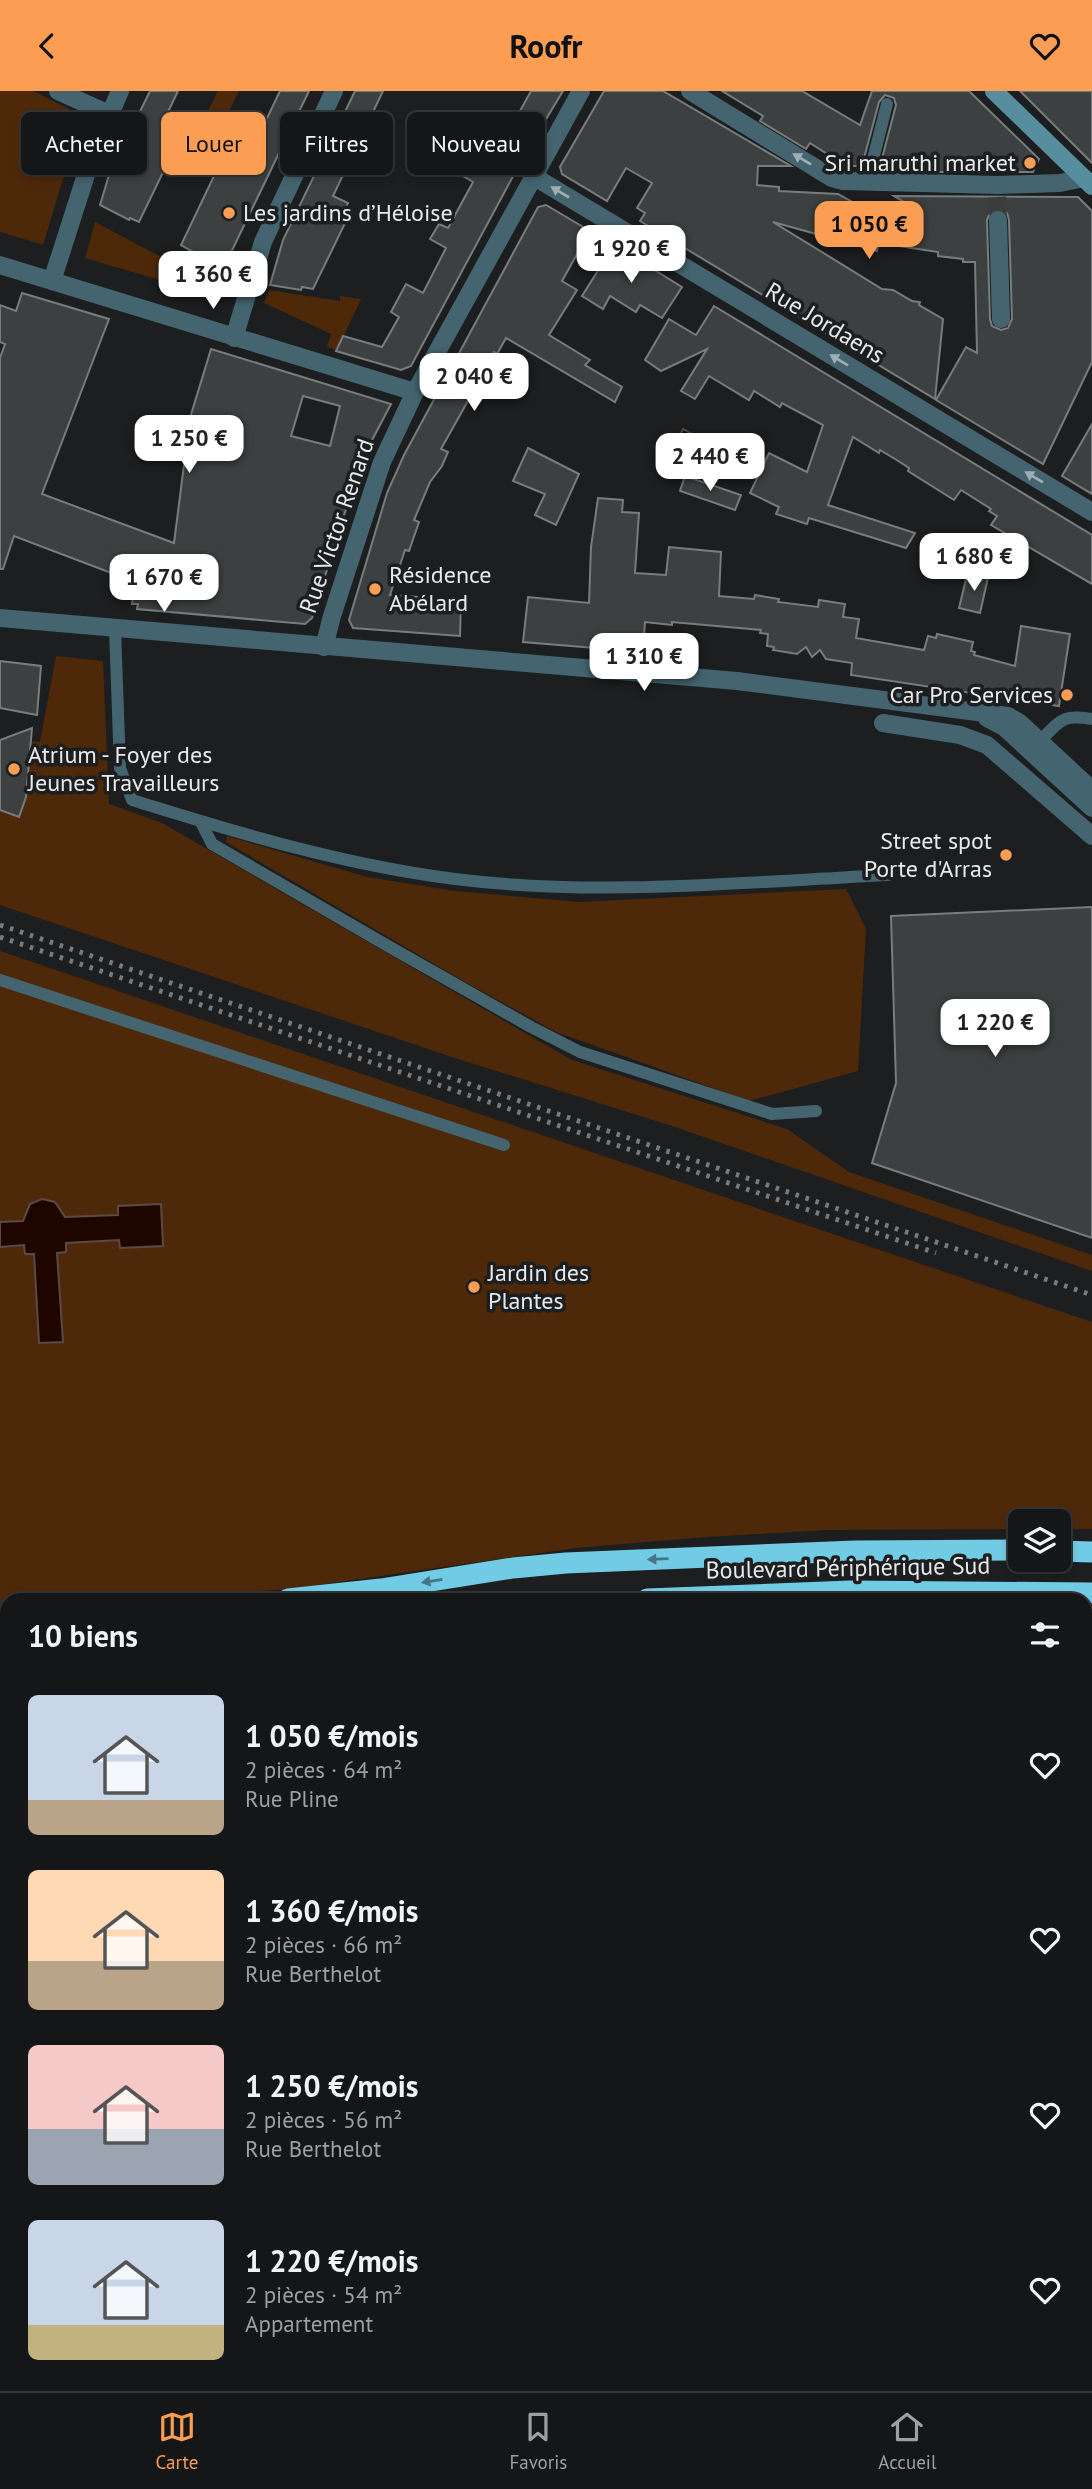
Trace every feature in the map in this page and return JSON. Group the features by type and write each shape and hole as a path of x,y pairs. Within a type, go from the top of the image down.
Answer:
{"highway":[{"path":"341,1593 566,1563 855,1551 1008,1550"},
{"path":"1071,1551 1092,1552"},
{"name":"Boulevard Périphérique Sud","path":"811,1593 1092,1593"}],"street":[{"path":"58,91 105,112"},
{"path":"110,112 120,91"},
{"path":"234,338 262,242 334,91"},
{"name":"Rue Victor Renard","path":"324,647 375,478 415,392 581,91"},
{"path":"690,91 832,178 843,181 998,191 1088,182"},
{"path":"994,91 1088,182"},
{"path":"52,281 86,175"},
{"name":"Rue Jordaens","path":"533,176 1092,512"},
{"path":"998,220 1000,319"},
{"path":"0,265 415,392"},
{"path":"0,618 737,681 1008,716 1020,723 1092,790"},
{"path":"966,712 988,718 1004,727 1092,808"},
{"path":"883,723 960,735 987,745 1092,836"}],"lane":[{"path":"871,183 871,167 887,104"},
{"path":"115,629 120,768 132,800 201,822 303,851 374,866 454,879 513,884 611,888 889,875"},
{"path":"1040,741 1062,720 1072,716 1092,719"},
{"path":"201,822 212,844 411,960 580,1052 772,1114 816,1111"},
{"path":"0,980 504,1145"}],"shaded area":[{"path":"0,91 33,91 74,112 21,112 21,175 64,175 43,245 0,232"},
{"path":"218,91 239,91 228,112 207,112"},
{"path":"95,222 216,286 211,295 85,258"},
{"path":"269,290 340,301 340,296 361,299 337,350 327,347 331,334 264,303"},
{"path":"683,429 713,446 706,456 678,440"},
{"path":"56,656 103,661 109,804 162,823 572,1060 787,1129 849,1172 1092,1255 1092,1271 672,1126 455,1058 0,905 0,810 19,816 26,797 31,741 40,742"},
{"path":"227,836 367,877 455,891 580,902 846,889 866,929 858,1071 749,1101 556,1032 458,978 226,842"},
{"name":"Jardin des Plantes","path":"0,951 1092,1322 1092,1529 1071,1529 1071,1509 1008,1509 1008,1529 828,1530 706,1537 576,1548 290,1589 231,1593 0,1593"},
{"path":"42,1199 55,1202 65,1217 118,1215 118,1206 161,1204 163,1246 120,1248 119,1240 66,1243 66,1252 57,1253 63,1342 39,1343 34,1254 25,1254 24,1245 0,1247 0,1222 23,1221 30,1204"}],"building":[{"path":"150,91 178,91 168,112 161,112 162,175 139,222 130,218 129,220 100,205 109,175 147,175 147,112 140,112"},
{"name":"Les jardins d’Héloise","path":"280,91 309,91 299,112 280,112 280,151 223,269 181,245 214,175 266,175 266,120"},
{"path":"355,91 383,91 373,112 345,112"},
{"path":"531,91 563,91 545,121 545,112 519,112"},
{"path":"604,91 663,91 791,166 758,166 757,185 779,187 779,191 838,194 901,229 914,208 894,196 1078,197 1092,211 1092,362 1043,464 936,400 966,347 977,353 975,262 938,256 938,252 879,243 877,251 773,222 882,289 893,290 912,301 920,302 919,305 943,319 935,399 640,221 645,213 637,208 652,183 626,168 607,201 562,174 560,167","holes":["998,209 1007,213 1012,319 1008,328 1001,330 992,326 990,319 987,220 991,211"]},
{"path":"722,91 802,91 860,125 872,91 969,91 1039,159 1033,172 918,172 918,166 880,166 896,105 894,98 885,95 879,102 862,166 846,166 810,143 806,149 760,121 763,116"},
{"path":"1020,91 1092,91 1092,163"},
{"path":"314,175 343,175 333,196 348,203 344,213 349,215 313,289 302,287 301,290 270,285 283,240"},
{"path":"461,175 514,175 411,366 401,370 336,351 343,336 382,347 399,317 391,312 406,284 423,293 446,248 430,239 439,224 448,228 473,182"},
{"path":"546,205 590,231 562,281 577,290 549,335 590,360 585,365 622,387 615,402 506,338 497,354 494,352 478,382 481,384 472,401 469,399 441,449 448,452 430,482 414,520 419,522 409,551 405,550 390,595 461,600 460,636 353,628 349,620 387,493 404,455 538,207"},
{"path":"614,245 682,287 662,318 640,305 636,312 610,296 603,309 582,296"},
{"path":"22,293 109,319 42,494 174,543 190,418 211,349 391,404 361,461 312,618 305,624 137,609 138,604 132,604 135,582 14,536 3,569 0,569 0,358 5,344 0,342 0,305 16,311","holes":["303,396 340,406 330,446 291,436"]},
{"path":"714,306 1092,535 1092,584 991,525 997,516 989,511 991,509 961,490 954,500 908,471 909,468 895,459 880,450 879,453 853,437 828,505 915,533 906,548 809,518 807,524 776,514 779,507 750,493 769,453 807,472 823,425 782,403 780,407 754,391 749,400 709,376 695,399 681,391 707,349 661,371 645,360 669,319 696,335"},
{"path":"1092,424 1092,494 1062,476"},
{"path":"528,448 579,474 556,525 535,515 545,494 513,481"},
{"path":"685,476 741,495 735,510 680,491"},
{"path":"598,498 623,500 622,512 639,513 635,573 666,575 669,547 721,552 719,596 754,599 755,595 779,599 778,602 818,607 819,600 845,604 843,617 859,619 856,638 924,650 928,636 936,638 937,634 973,642 971,651 975,652 974,655 1015,666 1021,626 1070,634 1059,706 851,675 852,663 826,659 820,650 812,657 806,647 797,654 773,650 774,647 767,646 768,634 760,633 761,630 645,622 643,652 523,642 528,597 589,603 591,547"},
{"path":"968,571 988,578 980,613 959,608"},
{"name":"Atrium - Foyer des Jeunes Travailleurs","path":"0,661 41,666 37,715 0,708"},
{"name":"Atrium - Foyer des Jeunes Travailleurs","path":"32,728 26,797 19,817 0,810 0,740"},
{"path":"1092,907 1092,1238 872,1163 896,1083 891,916"}],"tunnel":[{"path":"997,197 998,220"}],"railway":[{"path":"0,925 1092,1295"},
{"path":"0,937 936,1253"}],"place":[{"name":"Sri maruthi market","path":"1030,163"},
{"name":"Les jardins d’Héloise","path":"229,213"},
{"name":"Résidence Abélard","path":"375,589"},
{"name":"Car Pro Services","path":"1067,695"},
{"name":"Atrium - Foyer des Jeunes Travailleurs","path":"14,769"},
{"name":"Street spot Porte d'Arras","path":"1006,855"},
{"name":"Jardin des Plantes","path":"474,1287"}]}
